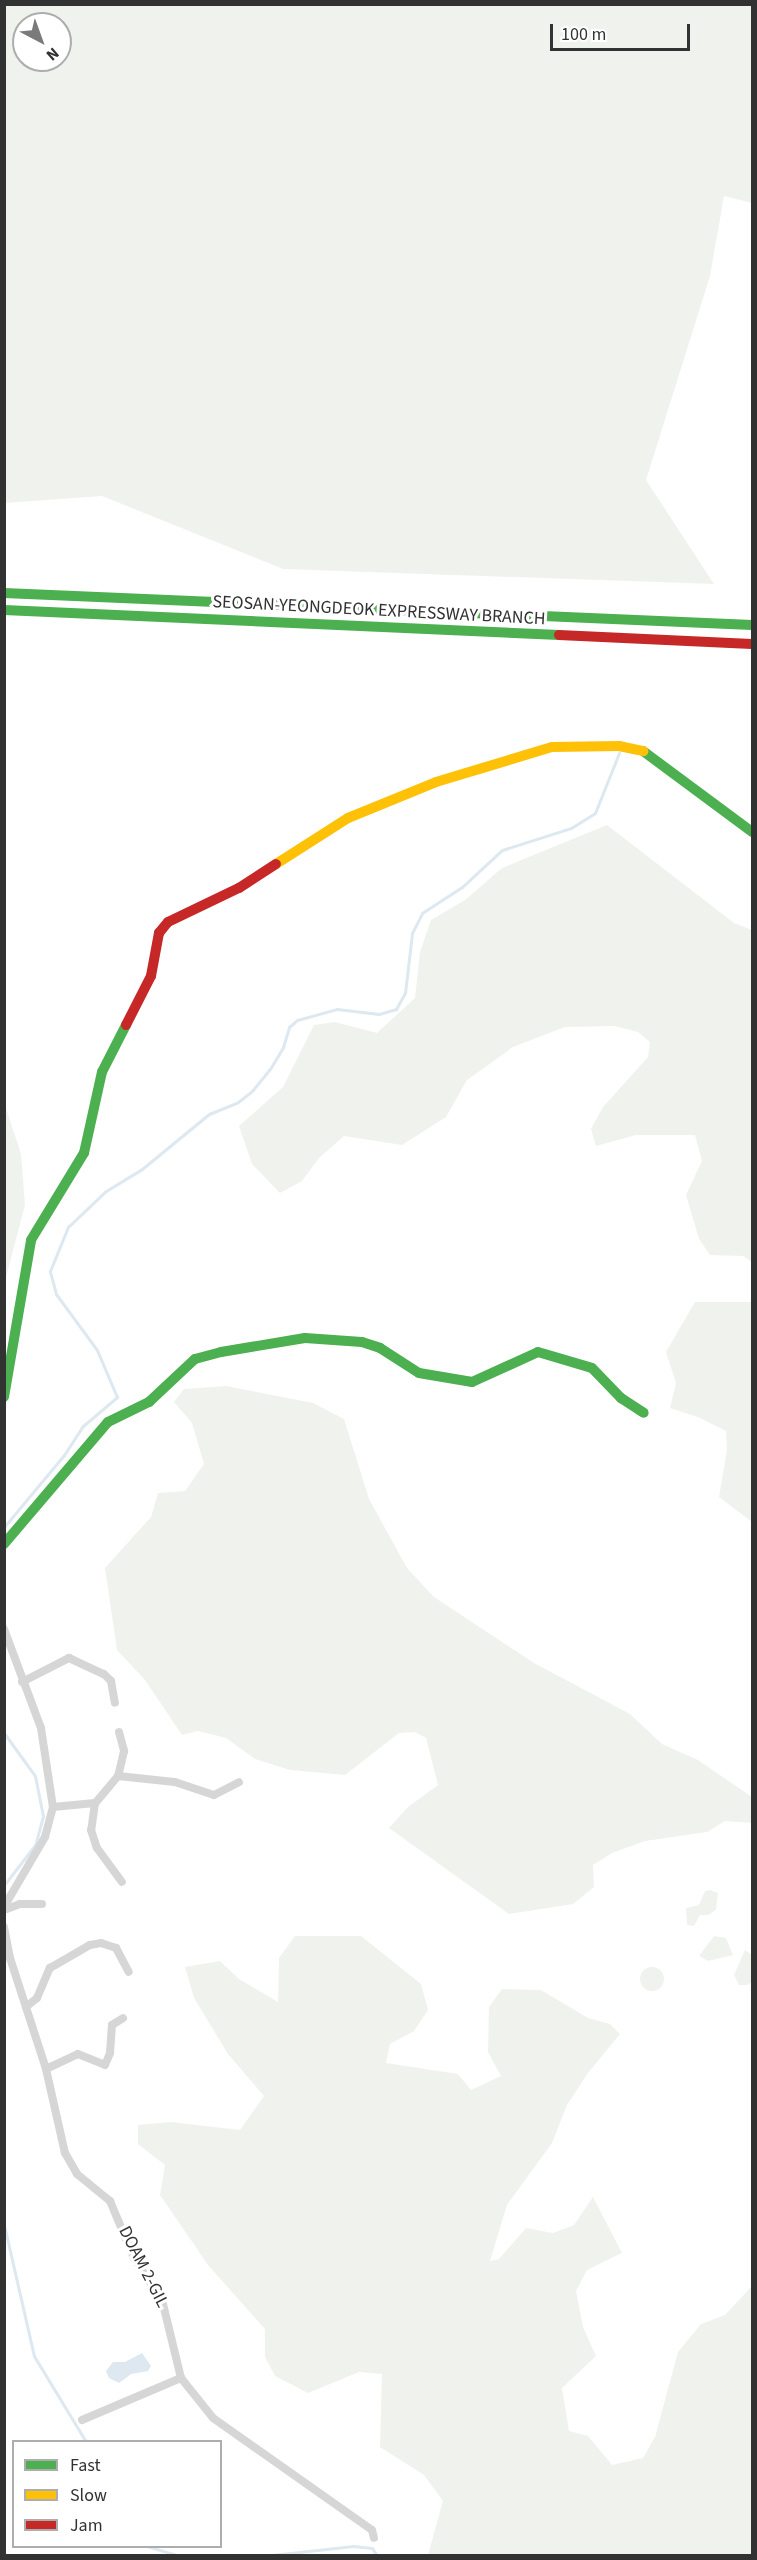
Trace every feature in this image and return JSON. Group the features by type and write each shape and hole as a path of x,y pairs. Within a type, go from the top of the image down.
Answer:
{"main road":[{"name":"SEOSAN-YEONGDEOK EXPRESSWAY BRANCH","path":"4,593 753,625"},
{"name":"SEOSAN-YEONGDEOK EXPRESSWAY BRANCH","path":"4,610 753,644"},
{"path":"4,1397 31,1240 84,1153 102,1072 151,976 159,933 168,922 239,888 348,818 436,782 552,747 619,746 641,750 753,832"},
{"path":"4,1544 108,1422 164,1392 195,1359 221,1352 306,1338 345,1340 380,1348 419,1373 472,1382 538,1352 561,1356 592,1368 632,1407 644,1413"}],"street":[{"path":"4,1629 41,1728 54,1807 45,1837 4,1909"},
{"path":"22,1682 69,1658 104,1674 111,1681 115,1703"},
{"path":"119,1732 124,1751 118,1776 95,1803 91,1830 94,1841 122,1882"},
{"path":"118,1776 175,1782 214,1795 239,1782"},
{"path":"54,1807 95,1803"},
{"path":"4,1909 20,1904 42,1904"},
{"name":"DOAM 2-GIL","path":"4,1926 46,2069 65,2153 77,2174 110,2201 134,2258 162,2301 182,2378 213,2418 372,2530 374,2538"},
{"path":"26,2007 37,1998 50,1968 90,1945 101,1943 116,1948 129,1972"},
{"path":"46,2069 78,2054 105,2065 110,2053 112,2025 123,2018"},
{"path":"82,2420 182,2378"}],"shaded area":[{"path":"5,4 752,5 752,203 724,196 710,276 646,480 714,584 283,569 102,496 5,503"},
{"path":"607,825 734,923 752,930 752,1262 743,1256 710,1255 699,1239 686,1195 702,1161 695,1135 636,1135 596,1146 591,1129 603,1107 648,1057 650,1042 638,1032 614,1026 565,1027 513,1047 467,1080 446,1117 402,1145 344,1136 319,1158 302,1181 280,1193 252,1164 239,1126 283,1087 314,1025 335,1022 377,1033 415,998 420,952 431,920 465,900 502,868"},
{"path":"5,1105 21,1154 25,1205 5,1281"},
{"path":"695,1302 752,1302 752,1522 719,1497 727,1450 726,1431 698,1417 670,1408 676,1383 666,1352"},
{"path":"226,1386 313,1403 344,1419 369,1499 407,1568 434,1597 534,1663 630,1714 662,1744 698,1760 752,1797 752,1823 725,1821 707,1832 645,1841 612,1853 593,1865 594,1887 573,1904 509,1914 389,1828 408,1807 438,1785 426,1738 415,1732 399,1733 345,1775 290,1770 255,1759 226,1738 198,1731 182,1735 145,1680 117,1650 105,1568 151,1517 158,1493 185,1491 204,1464 192,1423 174,1402 184,1389"},
{"path":"705,1891 718,1893 716,1910 708,1915 700,1915 694,1926 687,1925 686,1908 699,1905"},
{"path":"295,1936 361,1936 421,1984 428,2010 414,2031 390,2044 386,2063 458,2074 471,2090 501,2076 488,2052 489,2007 502,1989 541,1990 588,2018 610,2024 620,2034 588,2073 567,2105 552,2143 507,2205 490,2261 499,2259 526,2228 553,2233 574,2225 593,2197 622,2253 587,2270 576,2291 583,2327 596,2356 562,2388 569,2431 588,2436 612,2465 643,2458 655,2437 678,2352 701,2324 725,2315 752,2286 752,2555 428,2555 443,2501 424,2475 380,2447 382,2374 359,2372 308,2393 275,2376 265,2357 265,2329 208,2265 160,2195 165,2165 138,2144 138,2125 171,2122 240,2130 264,2096 228,2054 194,1998 185,1967 220,1961 239,1979 278,2002 279,1958"},
{"path":"714,1936 726,1938 733,1955 708,1961 699,1956"},
{"path":"745,1950 752,1955 752,1982 739,1985 734,1975"},
{"path":"647,1967 657,1967 664,1974 664,1984 657,1991 647,1991 640,1984 640,1974"},
{"path":"142,2353 151,2366 148,2371 131,2374 119,2383 109,2378 106,2371 113,2362 125,2362"}],"waterway":[{"path":"4,1527 64,1455 83,1426 117,1397 97,1350 56,1294 50,1271 68,1227 106,1191 142,1169 209,1114 238,1102 252,1091 270,1069 283,1047 289,1027 297,1020 337,1009 379,1014 396,1009 405,993 412,933 422,913 462,887 502,850 571,828 595,813 619,753"},
{"path":"4,1733 35,1776 43,1816 35,1845 4,1885"},
{"path":"4,2225 34,2356 85,2440"},
{"path":"263,2556 353,2546 372,2548 377,2556"},
{"path":"153,2548 179,2556"}],"traffic: fast":[{"path":"4,593 752,625"},
{"path":"4,610 559,635"},
{"path":"643,751 752,832"},
{"path":"4,1397 31,1240 84,1153 102,1072 126,1025"},
{"path":"4,1544 108,1422 149,1402 195,1359 221,1352 305,1338 362,1342 380,1348 419,1373 472,1382 538,1352 592,1368 621,1398 644,1413"}],"traffic: slow":[{"path":"276,864 348,818 436,782 552,747 619,746 643,751"}],"traffic: jam":[{"path":"559,635 752,644"},
{"path":"126,1025 151,976 159,933 168,922 239,888 276,864"}]}
